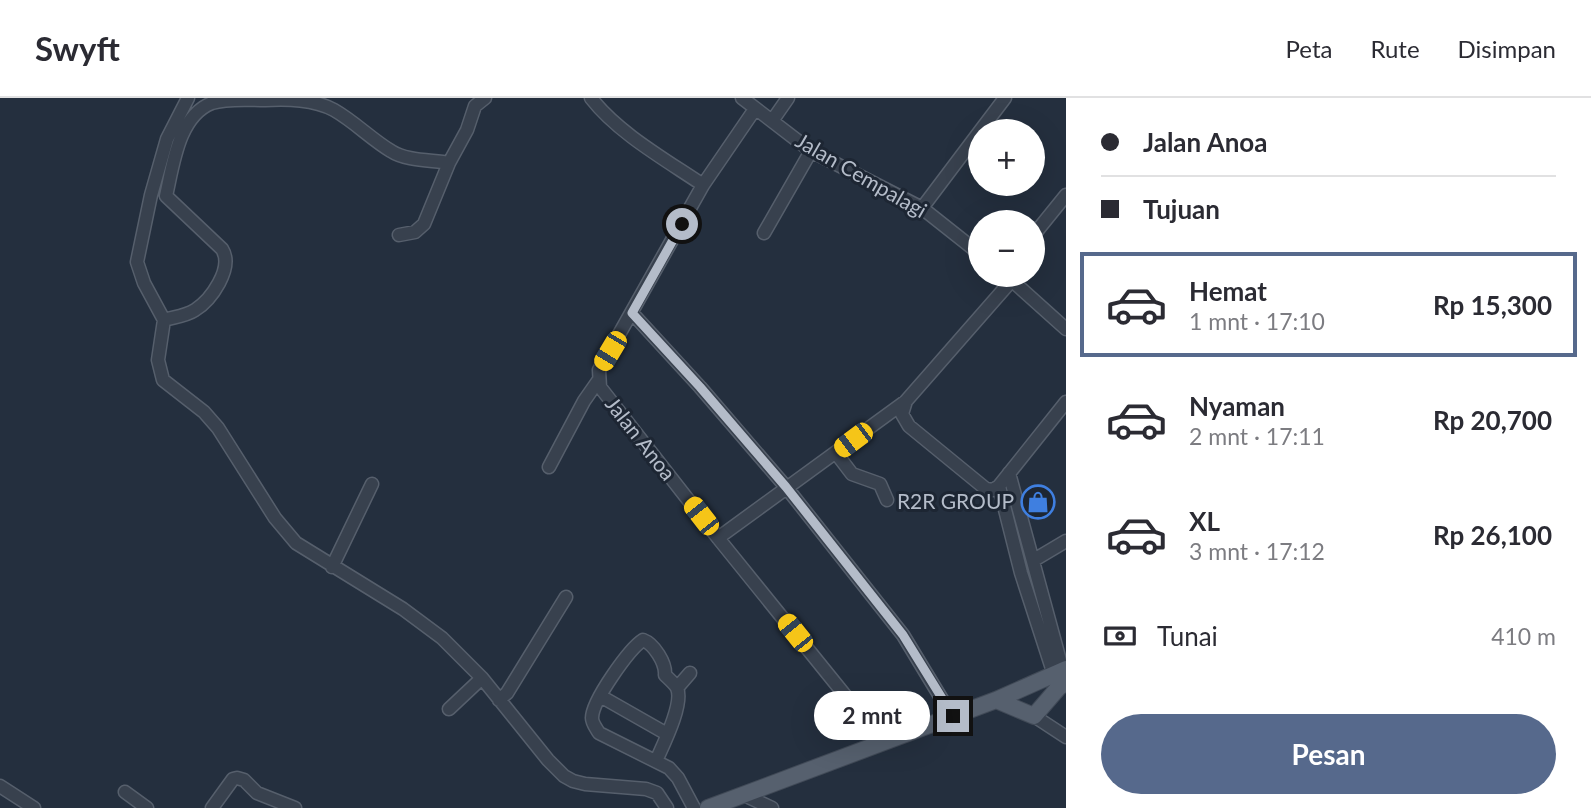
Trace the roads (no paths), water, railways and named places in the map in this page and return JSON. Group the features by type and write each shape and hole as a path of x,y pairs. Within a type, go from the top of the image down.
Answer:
{"main road":[{"path":"996,700 1034,716 1062,678"},
{"path":"708,808 882,741 1062,678"}],"street":[{"path":"188,98 167,139 151,195 138,262 144,283 169,319 158,360 163,380 204,412 218,428 285,533 332,567 403,609 442,638 503,697 548,760 564,776 585,784 646,789 657,793 667,808"},
{"path":"399,235 415,232 424,224 475,106 485,98"},
{"path":"591,98 640,142 703,185"},
{"name":"Jalan Cempalagi","path":"742,98 811,150 922,208 968,244"},
{"path":"772,121 788,98"},
{"path":"989,119 1005,98"},
{"path":"169,319 189,314 202,305 218,285 224,267 225,254 222,249 166,196 178,149 189,122 198,111 212,103 268,99 310,102 333,110 395,153 449,163"},
{"name":"Jalan Anoa","path":"755,108 703,185 598,370 598,381 718,538 882,741"},
{"path":"922,208 968,147"},
{"path":"764,233 811,150"},
{"path":"1045,221 1066,195"},
{"path":"718,538 906,401 1001,287"},
{"path":"1020,287 1066,330"},
{"path":"632,313 786,487 903,635 953,716"},
{"path":"549,467 584,401 598,381"},
{"path":"906,401 902,414 909,426 986,489 993,490 1066,402"},
{"path":"836,453 852,474 880,484 887,500"},
{"path":"1009,473 1034,559 1062,678"},
{"path":"332,567 372,484"},
{"path":"999,486 1021,573 1062,678"},
{"path":"1034,559 1066,541"},
{"path":"503,697 566,597"},
{"path":"677,688 665,675 665,666 650,642 643,640 614,672 592,715 599,733 669,768 678,778 694,808"},
{"path":"656,761 676,711 677,688 690,673"},
{"path":"449,709 482,678"},
{"path":"602,697 667,734"},
{"path":"1034,716 1066,737"},
{"path":"212,808 233,779 237,778 244,780 257,793 295,808"},
{"path":"0,786 34,808"},
{"path":"125,792 146,808"},
{"path":"744,795 772,808"}],"place":[{"name":"R2R GROUP","path":"1038,502"}]}
